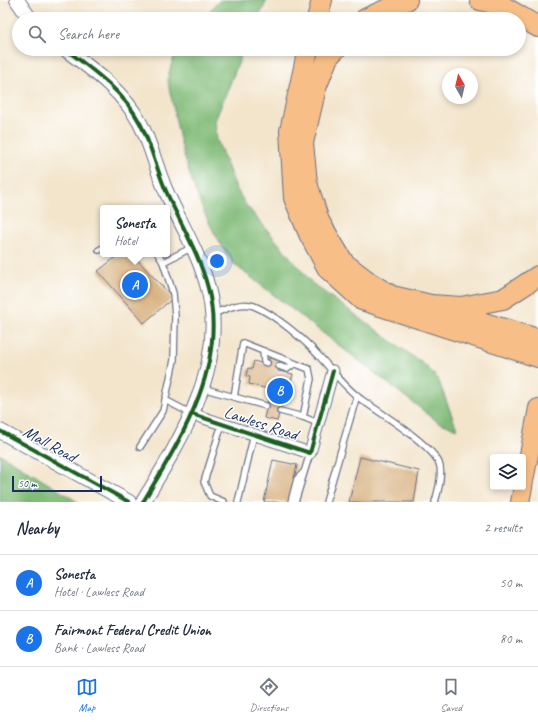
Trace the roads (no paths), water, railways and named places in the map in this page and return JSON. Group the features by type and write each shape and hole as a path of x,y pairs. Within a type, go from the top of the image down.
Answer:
{"highway":[{"path":"319,12 322,0"},
{"path":"380,12 407,0"},
{"path":"480,0 501,5 513,12"},
{"path":"526,20 538,27"},
{"path":"306,56 290,131 294,198 309,234 328,268 362,300 538,357"},
{"path":"329,56 316,88 303,143 307,183 319,221 344,263 370,283 392,296 538,339"},
{"path":"392,296 431,305 461,306 503,299 538,276"}],"main road":[{"path":"526,470 538,408"},
{"path":"520,502 522,490"}],"street":[{"path":"17,0 25,12"},
{"path":"74,56 109,83 130,107 140,123 165,187 198,256 208,288 213,314 210,348 205,378 192,414 144,502"},
{"name":"Lawless Road","path":"192,414 310,453 333,371"},
{"name":"Mall Road","path":"0,431 129,502"}],"lane":[{"path":"163,262 193,247"},
{"path":"140,447 163,411 174,360 175,316 173,293 163,262 160,257"},
{"path":"213,314 236,305 253,305 275,318 318,354 356,395 389,417 423,445 439,463 440,477 435,502"},
{"path":"234,397 243,343 309,369 311,379 303,417"},
{"path":"263,351 264,362 267,363"},
{"path":"279,366 288,368 294,364"},
{"path":"201,388 266,406"},
{"path":"326,502 356,395"},
{"path":"165,400 192,414"},
{"path":"280,411 303,417 318,423"},
{"path":"222,424 204,482 210,496 224,502"},
{"path":"238,502 254,434"},
{"path":"295,502 310,453"},
{"path":"291,502 297,479 304,471"}],"place":[{"name":"Sonesta","path":"135,285"},
{"name":"Fairmont Federal Credit Union","path":"280,391"}]}
